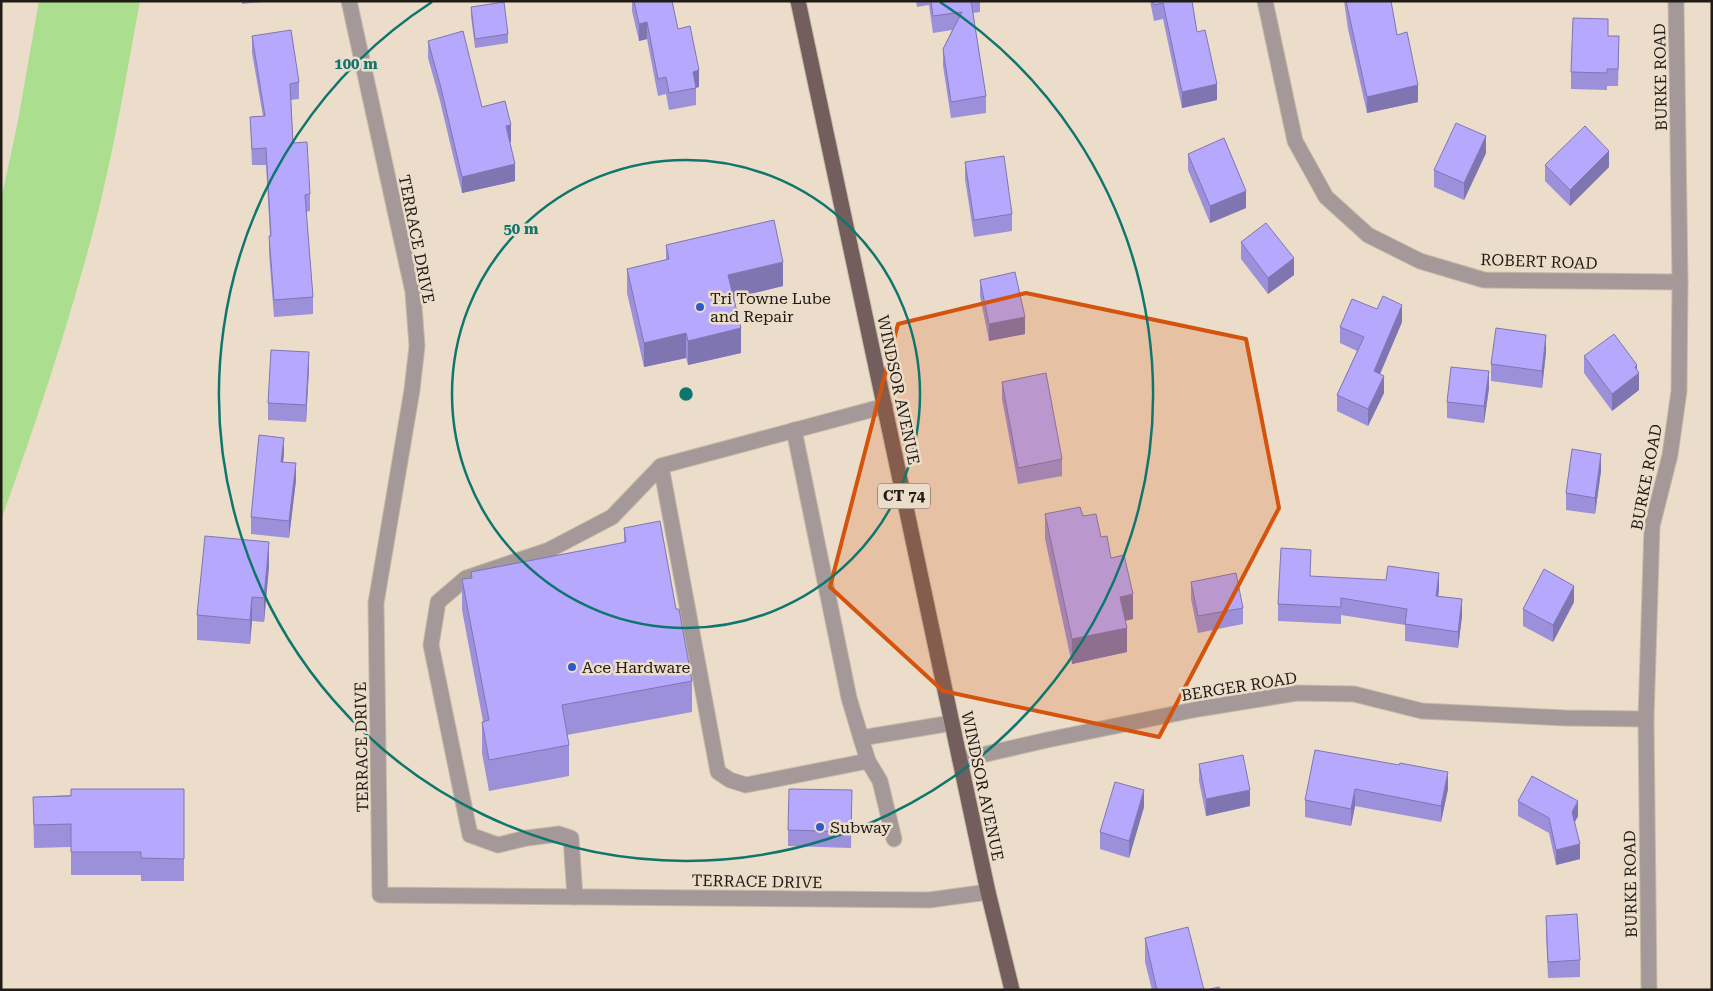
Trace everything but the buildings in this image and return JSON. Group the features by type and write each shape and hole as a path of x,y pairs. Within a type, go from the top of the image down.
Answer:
{"main road":[{"name":"WINDSOR AVENUE","path":"798,1 988,892 1012,990"}],"street":[{"name":"TERRACE DRIVE","path":"349,1 413,292 417,346 412,390 376,603 380,895 929,900 988,892"},
{"name":"ROBERT ROAD","path":"1265,1 1295,141 1326,197 1368,235 1420,261 1484,280 1680,282"},
{"name":"BURKE ROAD","path":"1649,990 1646,719 1652,526 1670,455 1679,391 1680,282 1676,1"},
{"path":"576,897 571,838 559,834 527,838 498,845 470,835 431,646 438,602 466,578 549,550 612,517 661,466 884,406"},
{"path":"794,430 849,698 868,761 880,781 894,839"},
{"path":"661,466 718,772 730,780 746,784 868,761"},
{"name":"BERGER ROAD","path":"960,760 1198,709 1296,693 1354,694 1422,711 1566,718 1646,719"},
{"path":"862,738 952,722"}],"highlighted area":[{"path":"1026,293 1246,339 1279,508 1159,737 943,691 830,587 898,324"}],"green space":[{"path":"39,1 140,1 114,141 95,224 51,373 1,520 1,200 18,121"}],"place":[{"name":"Tri Towne Lube and Repair","path":"700,307"},
{"name":"Ace Hardware","path":"572,667"},
{"name":"Subway","path":"820,827"}]}
